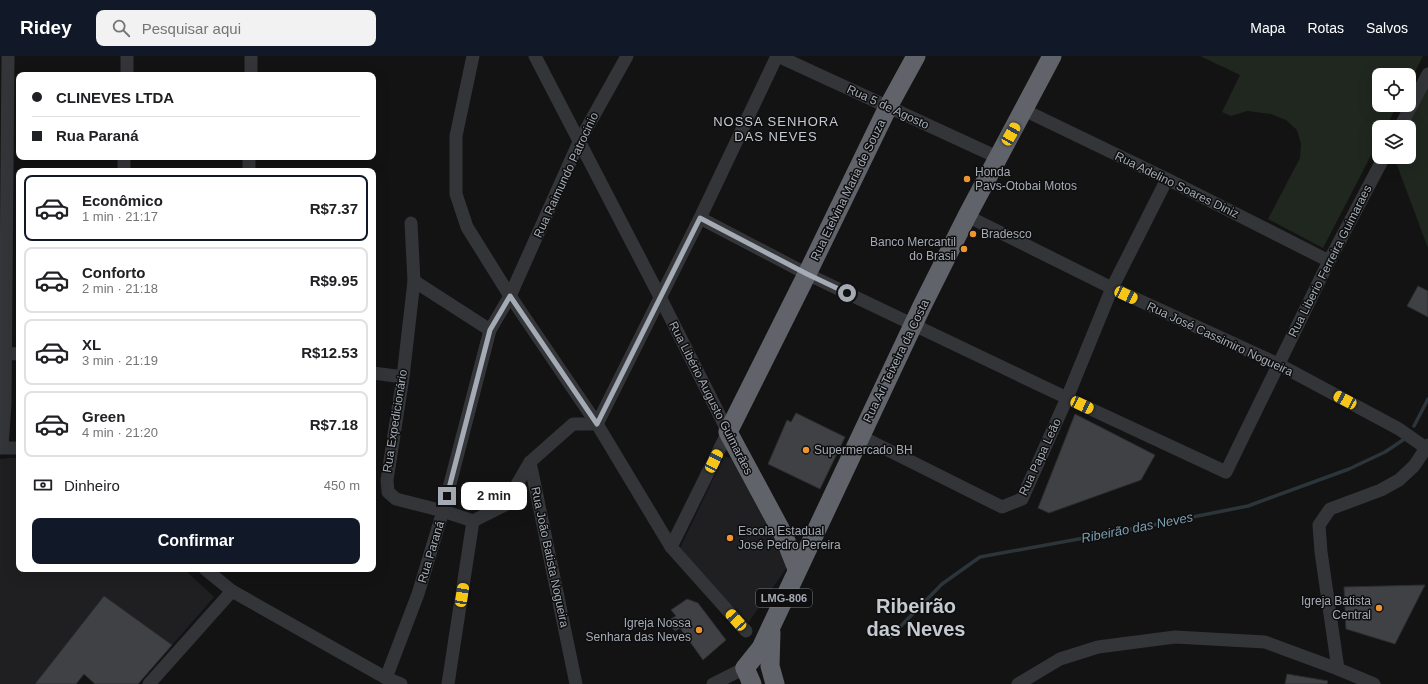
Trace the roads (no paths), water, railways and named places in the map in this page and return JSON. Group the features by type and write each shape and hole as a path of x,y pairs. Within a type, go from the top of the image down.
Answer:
{"highway":[{"name":"Rua Etelvina Maria de Souza","path":"728,432 888,107 916,56"},
{"name":"Rua Ari Teixeira da Costa","path":"749,676 797,570 913,325 997,157 1024,110 1052,56"},
{"name":"Rua Libério Augusto Guimarães","path":"728,432 784,536 797,570"},
{"path":"784,536 816,530"},
{"name":"LMG-806","path":"771,626 770,666 775,684"},
{"path":"749,676 770,666"}],"street":[{"path":"8,56 2,354 5,404 1,447 16,448"},
{"path":"127,56 127,72"},
{"path":"251,56 251,72"},
{"name":"Rua Libério Augusto Guimarães","path":"535,56 728,432"},
{"name":"Rua Raimundo Patrocinio","path":"510,296 579,142 626,56"},
{"path":"597,424 700,218 778,56"},
{"name":"Rua 5 de Agosto","path":"778,56 997,157"},
{"path":"472,57 456,136 456,194 467,227 510,296 597,424 672,547 746,631"},
{"path":"1404,120 1428,74"},
{"name":"Rua Adelino Soares Diniz","path":"1024,110 1167,179 1329,261"},
{"name":"Rua Liberio Ferreira Guimaraes","path":"1067,398 1226,472 1329,261 1380,164"},
{"name":"Rua Papa Leão","path":"860,436 1002,507 1022,499 1067,398 1112,288 1167,179"},
{"name":"Rua José Cassimiro Nogueira","path":"967,216 1112,288 1278,364 1399,429 1427,446"},
{"path":"700,218 807,274 1067,398"},
{"name":"Rua Expedicionário","path":"411,223 414,281 403,377 386,480 388,492 396,499 443,511 473,521"},
{"path":"414,281 490,330"},
{"name":"Rua Paraná","path":"386,678 418,594 443,511 490,330 510,296"},
{"path":"2,354 16,354"},
{"path":"376,373 403,377"},
{"path":"448,684 473,521 505,505 530,462 573,424 597,424"},
{"path":"672,547 728,432"},
{"path":"1338,669 1319,525 1330,508 1380,490 1399,480 1414,466 1427,446"},
{"name":"Rua João Batista Nogueira","path":"530,462 576,684"},
{"path":"219,575 232,591 386,678 402,684"},
{"path":"149,684 232,591"},
{"path":"1018,684 1060,659 1098,647 1175,637 1265,642 1338,669 1373,684"},
{"path":"713,684 749,676"}],"waterway":[{"name":"Ribeirão das Neves","path":"1414,426 1428,399"},
{"name":"Ribeirão das Neves","path":"890,637 942,584 980,557 1248,506 1349,469 1385,452 1403,440"}],"place":[{"name":"Honda Pavs-Otobai Motos","path":"967,179"},
{"name":"Bradesco","path":"973,234"},
{"name":"Banco Mercantil do Brasil","path":"964,249"},
{"name":"Supermercado BH","path":"806,450"},
{"name":"Escola Estadual José Pedro Pereira","path":"730,538"},
{"name":"Igreja Batista Central","path":"1379,608"},
{"name":"Igreja Nossa Senhara das Neves","path":"699,630"}],"district":[{"name":"NOSSA SENHORA DAS NEVES","path":"776,128"},
{"name":"Ribeirão das Neves","path":"916,618"}]}
